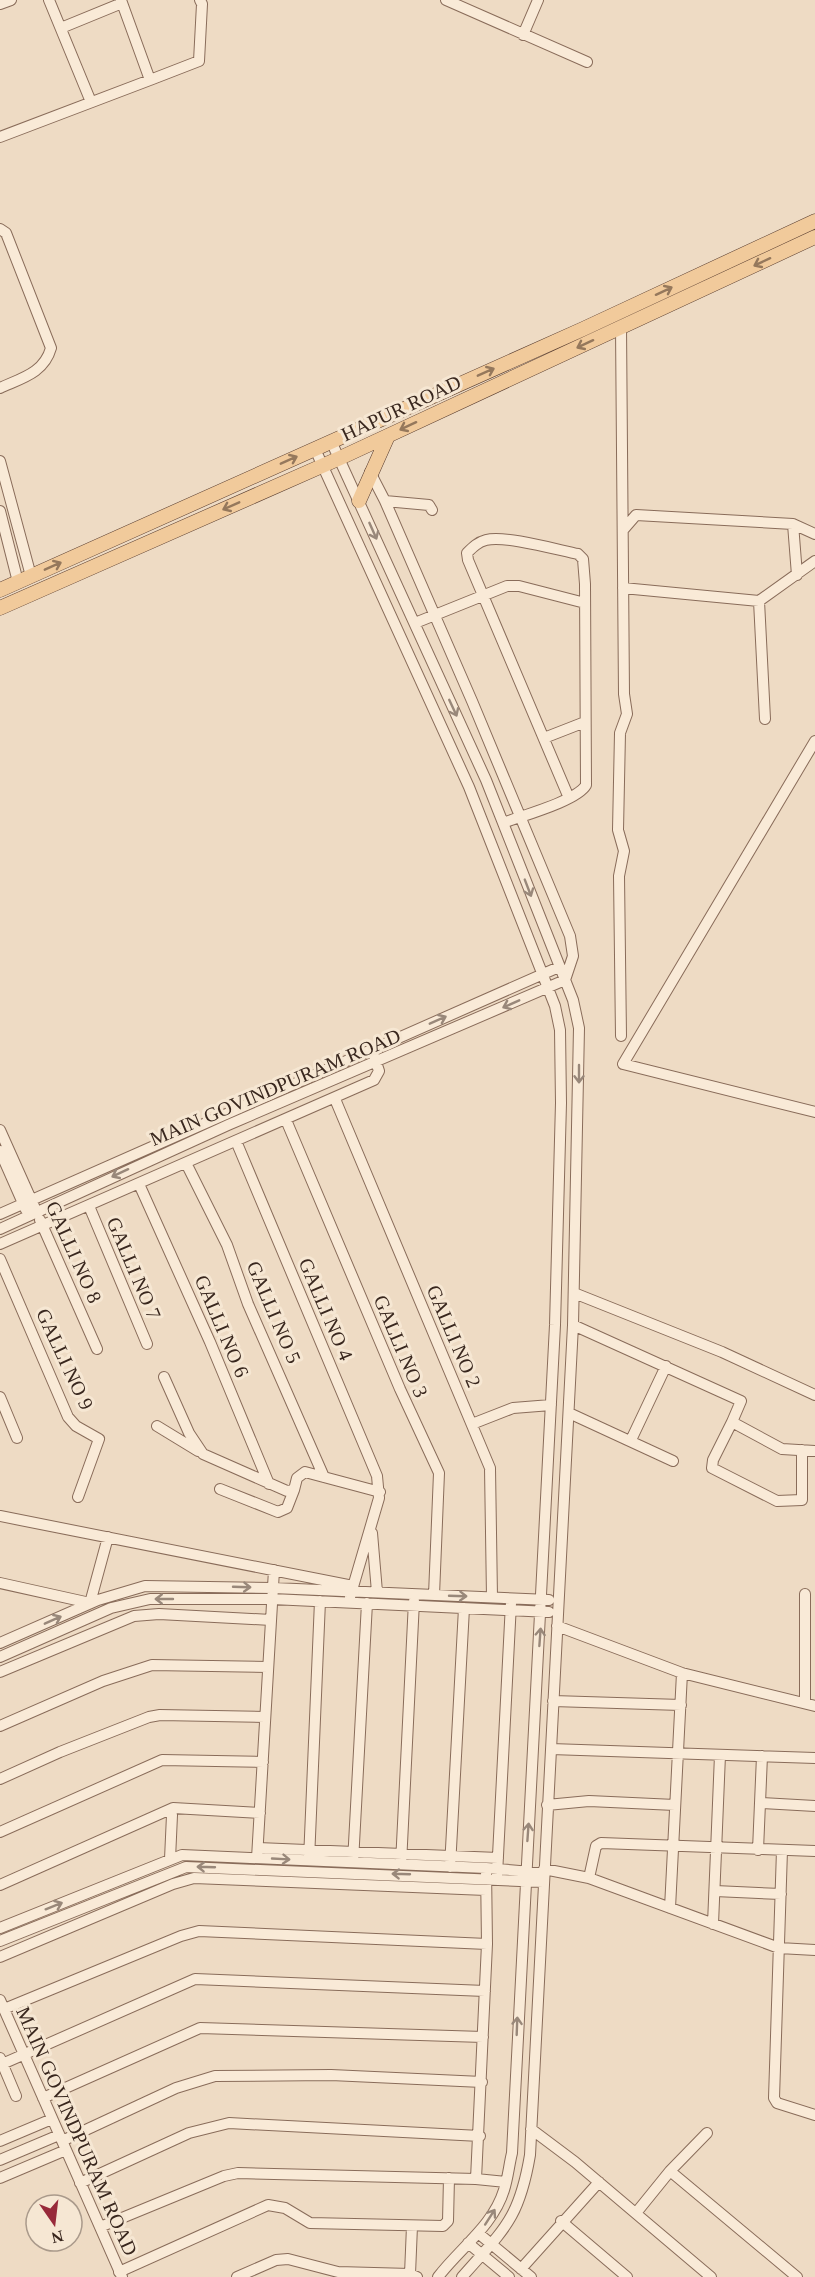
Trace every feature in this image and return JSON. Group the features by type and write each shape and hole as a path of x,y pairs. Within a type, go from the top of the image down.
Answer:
{"main road":[{"name":"HAPUR ROAD","path":"0,590 815,221"},
{"name":"HAPUR ROAD","path":"0,608 340,458 815,237"},
{"path":"359,501 388,436"}],"street":[{"path":"0,4 11,0"},
{"path":"49,0 91,102"},
{"path":"0,137 199,61 200,0"},
{"path":"446,0 469,5 523,35 587,62"},
{"path":"523,35 538,0"},
{"path":"61,28 122,2 150,80"},
{"path":"0,229 6,233 51,348 48,360 41,368 0,388"},
{"path":"621,327 623,588 627,714 620,733 619,750 618,830 624,851 619,876 621,1036"},
{"path":"331,441 486,780 573,1000 579,1028 573,1325 530,2154 522,2197 503,2233 462,2277"},
{"path":"315,449 469,787 548,988 559,1021 561,1050 551,1406 542,1611 525,1876 512,2153 506,2182 497,2206 478,2233 438,2277"},
{"path":"0,461 32,576"},
{"path":"370,472 385,501 434,615 572,943 573,956 565,980"},
{"path":"385,501 422,503 429,505 432,510"},
{"path":"15,514 1,514 18,582"},
{"path":"623,530 636,515 793,524 815,534"},
{"path":"793,524 797,574"},
{"path":"503,823 569,798 582,791 586,785 583,560 578,554 536,545 488,539 476,544 467,553 468,560 569,798"},
{"path":"623,588 759,600 815,561"},
{"path":"415,623 500,587 519,586 585,603"},
{"path":"759,600 765,719"},
{"path":"544,738 585,722"},
{"path":"815,741 623,1064 815,1112"},
{"name":"MAIN GOVINDPURAM ROAD","path":"0,1214 559,967"},
{"name":"MAIN GOVINDPURAM ROAD","path":"0,1229 228,1125 565,980"},
{"path":"0,1244 374,1080 379,1071 371,1049"},
{"name":"GALLI NO 2","path":"334,1099 490,1468 492,1597"},
{"name":"GALLI NO 3","path":"286,1120 400,1389 439,1473 434,1595"},
{"path":"0,1130 9,1172"},
{"name":"GALLI NO 4","path":"236,1141 377,1476 380,1492"},
{"path":"0,1151 9,1172"},
{"name":"GALLI NO 5","path":"186,1163 227,1245 248,1305 324,1477"},
{"name":"GALLI NO 8","path":"9,1172 33,1214 43,1225 97,1349"},
{"name":"GALLI NO 6","path":"139,1184 210,1342 269,1484"},
{"name":"GALLI NO 7","path":"89,1206 147,1344"},
{"name":"GALLI NO 9","path":"0,1259 68,1417 76,1426 99,1439 78,1497"},
{"path":"574,1293 722,1352 815,1395"},
{"path":"573,1325 741,1401 713,1460 712,1468 777,1501 802,1500 802,1450"},
{"path":"632,1440 666,1366"},
{"path":"164,1377 189,1432 203,1455"},
{"path":"0,1397 17,1438"},
{"path":"472,1424 513,1408 551,1406"},
{"path":"569,1413 632,1440 673,1461"},
{"path":"732,1422 782,1449 815,1451"},
{"path":"157,1426 203,1455 287,1491 294,1490"},
{"path":"220,1489 278,1512 287,1508 302,1472 380,1492 349,1603"},
{"path":"0,1516 377,1592 558,1600"},
{"path":"371,1525 377,1592"},
{"path":"90,1604 108,1537"},
{"path":"257,1853 274,1570"},
{"path":"0,1583 90,1604"},
{"path":"0,1644 127,1589 145,1586 272,1594 349,1603 558,1612"},
{"path":"0,1658 96,1613 141,1600 353,1588"},
{"path":"401,1859 415,1594"},
{"path":"557,1626 682,1673 810,1704 806,1594"},
{"path":"476,2179 480,2136 487,1944 486,1890 493,1870 512,1598"},
{"path":"309,1855 320,1601"},
{"path":"354,1857 367,1604"},
{"path":"450,1861 464,1608"},
{"path":"0,1672 134,1616 159,1614 271,1620"},
{"path":"0,1726 103,1681 152,1665 268,1667"},
{"path":"670,1908 682,1673"},
{"path":"553,1701 681,1704"},
{"path":"0,1779 60,1752 149,1717 160,1715 265,1717"},
{"path":"551,1749 815,1758"},
{"path":"713,1924 720,1755"},
{"path":"758,1850 762,1756"},
{"path":"0,1832 162,1760 262,1762"},
{"path":"547,1805 589,1801 675,1805"},
{"path":"760,1803 815,1806"},
{"path":"0,1885 173,1808 260,1813"},
{"path":"170,1859 171,1815"},
{"path":"589,1878 598,1844 815,1851"},
{"path":"782,1850 774,2098 777,2103 815,2115"},
{"path":"0,1928 170,1859 257,1853 450,1861 525,1876 589,1878 779,1948 815,1950"},
{"path":"450,1861 493,1870"},
{"path":"0,1941 186,1867 493,1870"},
{"path":"0,1957 172,1884 194,1878 486,1890"},
{"path":"715,1890 781,1894"},
{"path":"2,2004 199,1931 487,1944"},
{"path":"16,2096 1,2062 195,1979 485,1990"},
{"name":"MAIN GOVINDPURAM ROAD","path":"2,2004 121,2274"},
{"path":"43,2098 200,2028 483,2037"},
{"path":"0,2178 62,2142 176,2088 215,2076 331,2075 482,2082"},
{"path":"0,2141 52,2119"},
{"path":"80,2183 189,2133 229,2124 480,2136"},
{"path":"531,2129 599,2182 711,2277"},
{"path":"636,2213 670,2171 706,2133"},
{"path":"0,2160 62,2142"},
{"path":"670,2171 797,2277"},
{"path":"100,2227 224,2176 238,2173 449,2178 506,2182"},
{"path":"121,2274 268,2205 285,2208 310,2223 443,2226 448,2223 449,2178"},
{"path":"521,2269 599,2182"},
{"path":"561,2222 627,2277"},
{"path":"237,2277 276,2260 288,2259 338,2272 414,2276 411,2226"},
{"path":"478,2233 531,2277"},
{"path":"468,2243 509,2277"}]}
